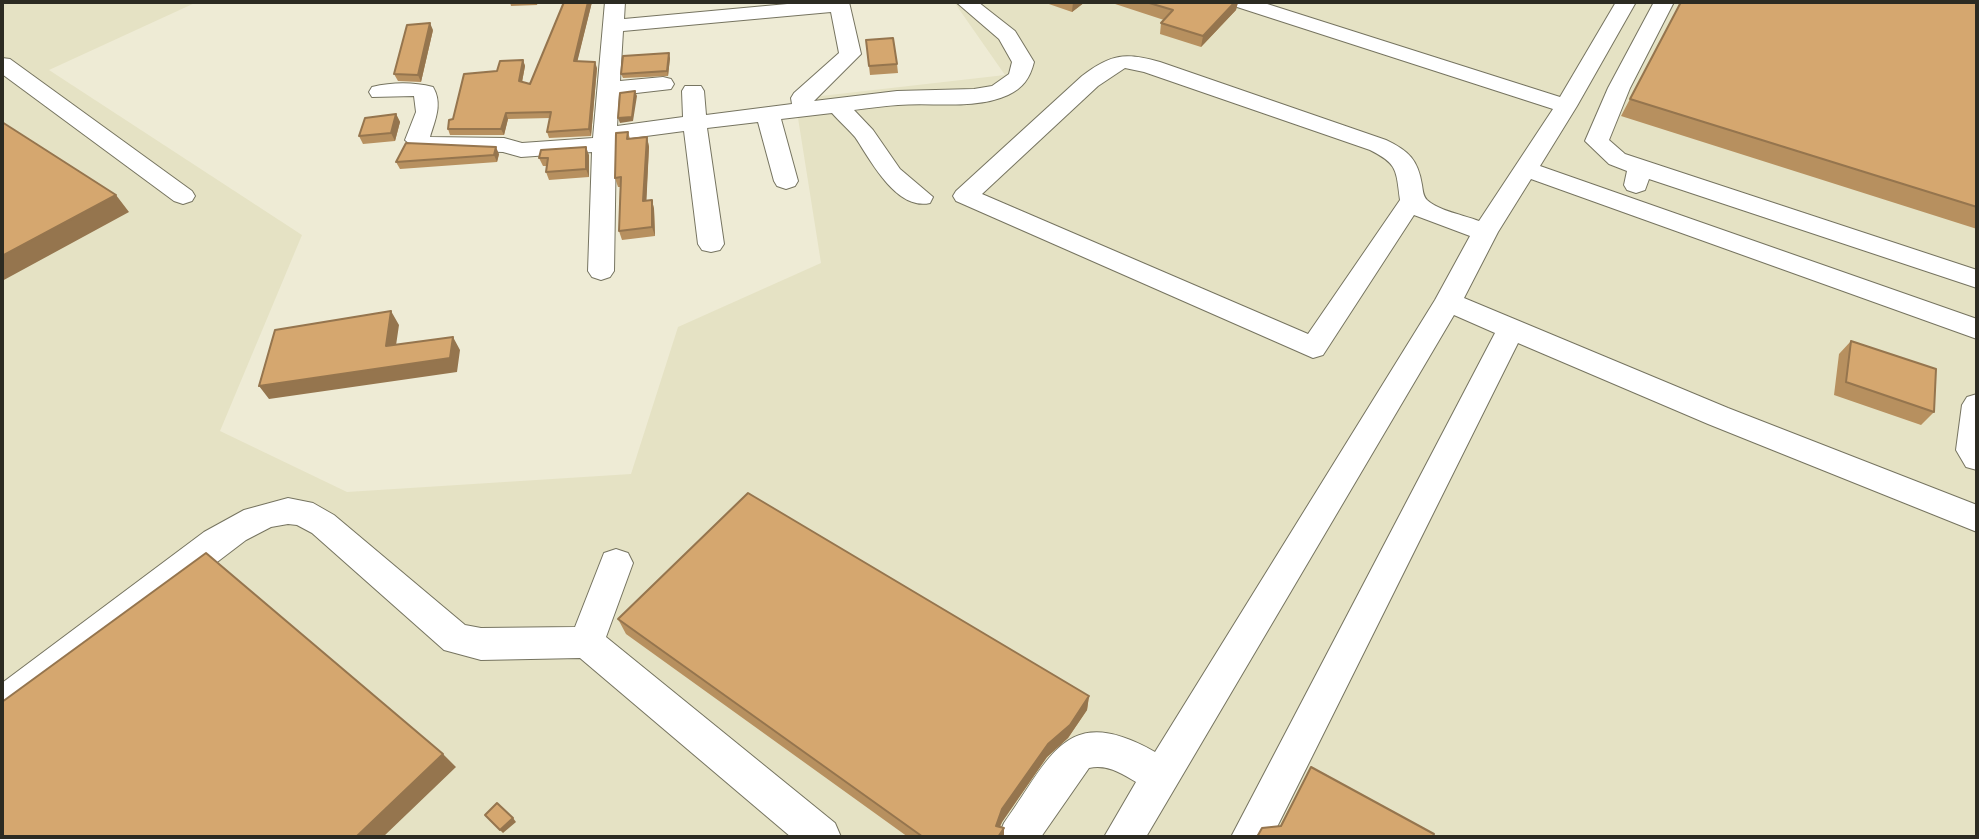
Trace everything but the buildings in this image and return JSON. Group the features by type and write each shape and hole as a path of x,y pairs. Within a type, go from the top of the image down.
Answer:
{"street":[{"path":"601,271 607,89 615,2"},
{"path":"380,92 414,89 425,92 427,112 417,140 424,144 504,145 521,150 837,105 897,98 974,96 999,91 1013,83 1020,75 1023,62 1017,47 992,19 966,2"},
{"path":"1241,2 1566,106"},
{"path":"1124,837 1159,775 1448,302 1485,232 1566,106 1626,2"},
{"path":"1664,2 1619,88 1597,141 1617,159 1977,279"},
{"path":"613,26 839,3 850,54 802,98 805,110"},
{"path":"1412,200 1313,348 965,196 1110,64 1127,60 1152,66 1378,145 1398,155 1407,166 1412,200 1436,216 1485,232"},
{"path":"2,64 183,196"},
{"path":"607,89 663,84"},
{"path":"693,91 711,244"},
{"path":"837,105 865,135 877,157 891,174 921,197"},
{"path":"768,115 786,181"},
{"path":"1630,206 1640,168"},
{"path":"1526,169 1977,329"},
{"path":"1448,302 1718,416 1977,519"},
{"path":"1251,837 1511,328"},
{"path":"1977,405 1971,450 1977,458"},
{"path":"2,704 216,542 246,523 276,514 299,512 323,524 456,639 481,644 587,642 821,837"},
{"path":"587,642 616,563"},
{"path":"1018,837 1076,755 1086,748 1110,749 1159,775"}],"shaded area":[{"path":"2,2 197,2 49,70 302,235 220,431 347,492 631,474 678,327 821,263 795,99 1005,75 954,2 1977,2 1977,837 2,837"}]}
